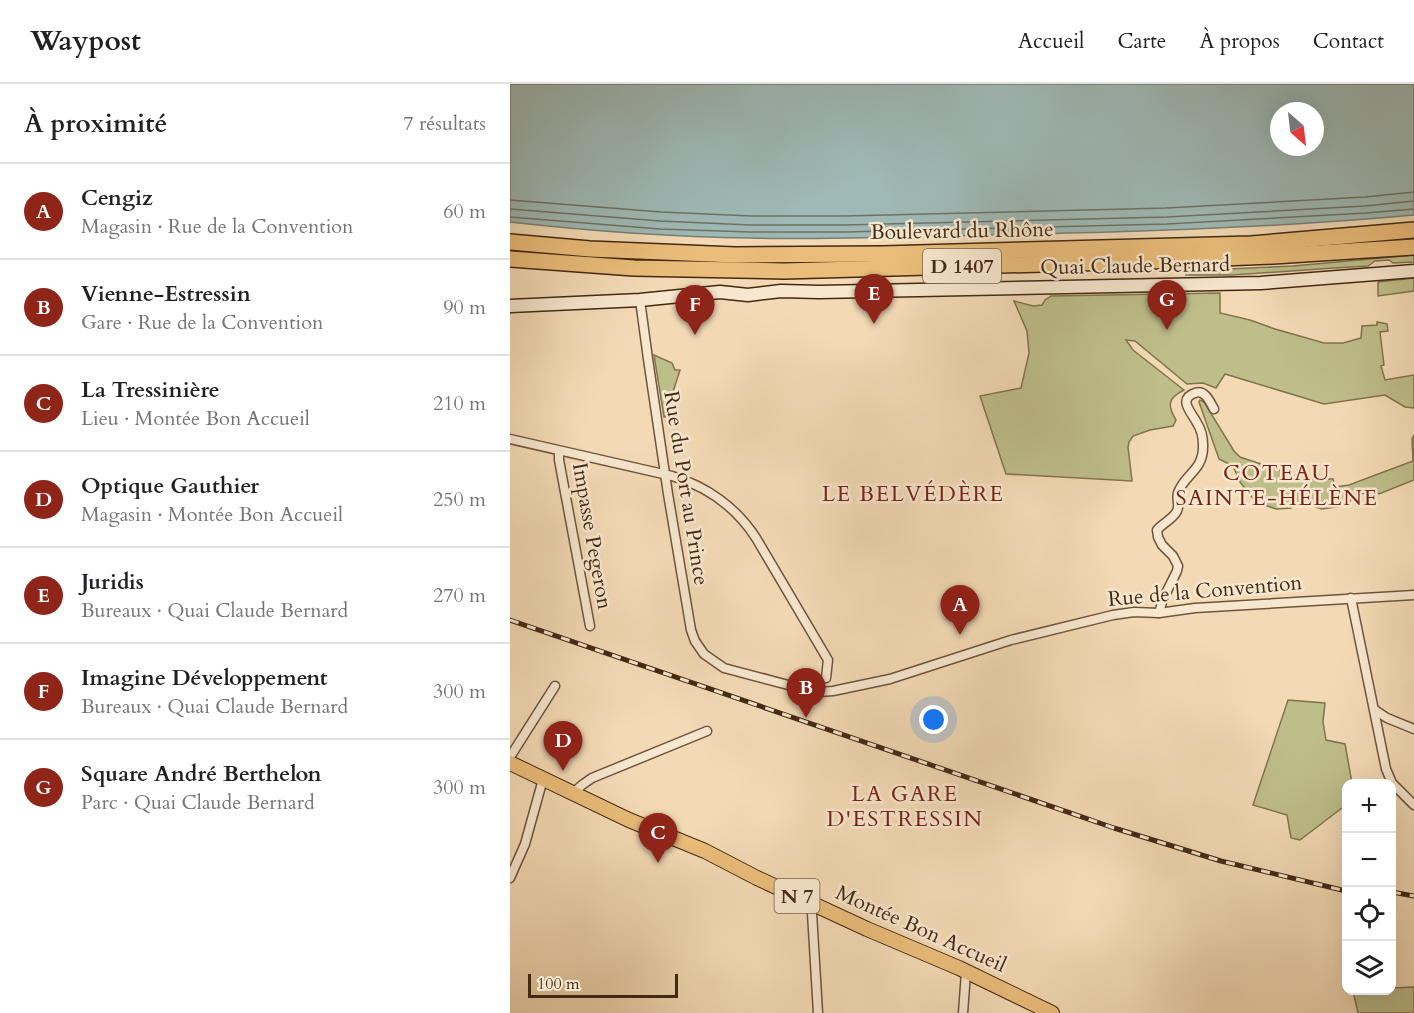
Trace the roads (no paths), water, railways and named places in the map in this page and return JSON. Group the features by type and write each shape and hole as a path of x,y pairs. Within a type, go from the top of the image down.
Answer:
{"highway":[{"name":"Boulevard du Rhône","path":"510,242 590,249 735,255 859,254 1251,244 1414,230"},
{"name":"Boulevard du Rhône","path":"510,259 634,268 784,271 1149,261 1414,247"}],"main road":[{"name":"Quai Claude Bernard","path":"510,306 640,300 720,292 748,295 781,291 1261,283 1414,271"},
{"name":"N 7","path":"510,764 543,779"},
{"name":"Montée Bon Accueil","path":"543,779 629,820 705,851 757,878 1052,1013"}],"street":[{"name":"Rue du Port au Prince","path":"640,300 691,630 704,654 724,668"},
{"path":"1159,613 1178,566 1173,556 1162,545 1157,530 1177,511 1178,493 1196,470 1203,446 1201,431 1186,405 1187,400 1194,393 1200,392 1205,394 1214,409"},
{"path":"510,439 666,475 689,481 707,490 747,523 828,660 826,678"},
{"name":"Impasse Pegeron","path":"560,451 590,626"},
{"name":"Rue de la Convention","path":"724,668 819,692 833,691 912,673 1011,640 1113,615 1414,595"},
{"path":"1351,598 1386,769 1392,783 1414,805"},
{"path":"510,757 555,686"},
{"path":"1375,710 1387,718 1414,729"},
{"path":"573,793 592,778 707,731"},
{"path":"510,878 525,844 543,779"},
{"path":"813,904 818,1013"},
{"path":"963,1013 966,972"}],"water":[{"path":"510,84 1414,84 1414,215 1200,229 839,238 780,239 600,231 510,222"}],"railway":[{"path":"510,620 1114,828 1221,861 1342,890"},
{"path":"1396,893 1414,896"}],"place":[{"name":"Juridis","path":"874,324"},
{"name":"Square André Berthelon","path":"1167,330"},
{"name":"Imagine Développement","path":"695,335"},
{"name":"Cengiz","path":"960,635"},
{"name":"Vienne-Estressin","path":"806,718"},
{"name":"Optique Gauthier","path":"563,771"},
{"name":"La Tressinière","path":"658,863"}],"district":[{"name":"COTEAU SAINTE-HÉLÈNE","path":"1277,486"},
{"name":"LE BELVÉDÈRE","path":"913,494"},
{"name":"LA GARE D'ESTRESSIN","path":"905,806"}]}
